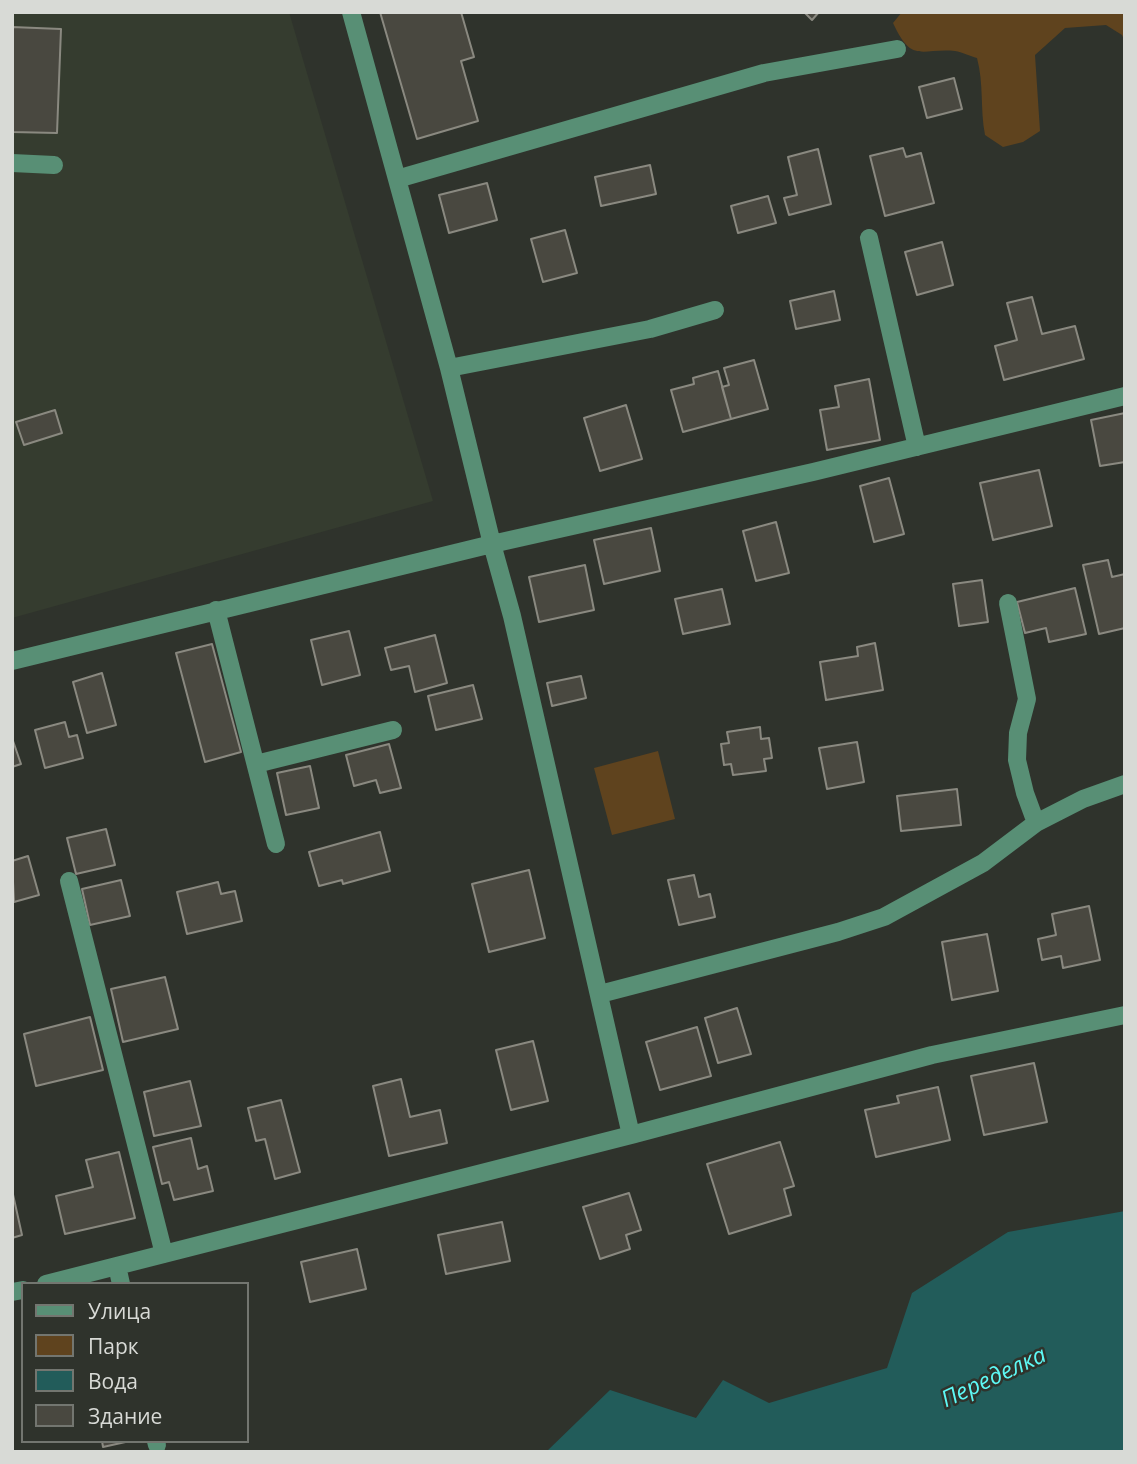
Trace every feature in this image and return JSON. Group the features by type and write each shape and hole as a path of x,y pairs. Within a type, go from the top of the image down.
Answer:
{"street":[{"path":"351,12 449,368 512,616 631,1135"},
{"path":"397,179 764,73 897,49"},
{"path":"12,163 54,165"},
{"path":"869,238 917,447"},
{"path":"449,368 650,329 715,310"},
{"path":"12,661 492,544 917,447 1125,396"},
{"path":"1007,603 1027,699 1018,733 1017,761 1036,823"},
{"path":"216,610 276,844"},
{"path":"256,764 393,730"},
{"path":"600,994 838,932 884,917 983,863 1036,823 1083,799 1125,784"},
{"path":"69,881 164,1254"},
{"path":"54,1282 631,1135 932,1055 1125,1015"},
{"path":"117,1266 121,1282"}],"shaded area":[{"path":"12,12 289,12 433,501 12,618"}],"green space":[{"path":"902,12 1125,12 1125,42 1122,35 1106,25 1065,28 1035,55 1040,131 1023,142 1003,147 985,135 977,58 955,51 925,52 912,49 893,23"},
{"path":"658,751 675,819 612,835 594,768"}],"water":[{"name":"Переделка","path":"1125,1211 1125,1452 546,1452 610,1390 696,1418 723,1380 769,1403 887,1368 912,1293 1008,1232"}],"building":[{"path":"380,12 461,12 474,57 461,61 478,121 417,139"},
{"path":"804,12 819,12 812,20"},
{"path":"12,27 61,29 57,133 12,132"},
{"path":"954,78 962,109 927,118 919,87"},
{"path":"903,148 906,157 921,153 934,203 885,216 870,156"},
{"path":"818,149 831,204 789,215 784,198 797,195 788,157"},
{"path":"650,165 656,194 601,206 595,177"},
{"path":"487,183 497,220 449,233 439,195"},
{"path":"768,196 776,223 738,233 731,206"},
{"path":"565,230 577,273 543,282 531,239"},
{"path":"942,242 953,285 917,295 905,252"},
{"path":"834,291 840,320 796,329 790,301"},
{"path":"1032,297 1042,334 1075,326 1084,359 1004,380 995,346 1017,340 1007,303"},
{"path":"754,360 768,409 731,419 722,387 729,385 724,368"},
{"path":"718,371 731,419 683,432 671,390 694,384 693,378"},
{"path":"869,379 880,440 827,450 820,410 839,407 835,386"},
{"path":"626,405 642,459 600,471 584,418"},
{"path":"55,410 62,433 24,445 16,422"},
{"path":"1125,413 1125,462 1100,466 1091,420"},
{"path":"1039,470 1052,526 993,540 980,483"},
{"path":"889,478 904,534 874,542 860,486"},
{"path":"776,522 789,573 756,581 743,531"},
{"path":"651,528 660,571 604,584 594,540"},
{"path":"1108,560 1112,577 1125,574 1125,628 1099,634 1083,565"},
{"path":"585,565 594,610 539,622 529,577"},
{"path":"982,580 988,622 959,626 953,584"},
{"path":"1075,588 1086,634 1049,642 1046,628 1025,633 1017,602"},
{"path":"722,589 730,624 683,634 675,599"},
{"path":"349,631 360,675 322,685 311,640"},
{"path":"435,635 447,683 415,692 409,666 391,670 385,648"},
{"path":"875,643 883,690 826,700 820,662 858,656 857,647"},
{"path":"212,644 241,752 205,762 176,653"},
{"path":"102,673 116,725 87,733 73,682"},
{"path":"581,676 586,698 552,706 547,683"},
{"path":"473,685 482,719 436,730 428,696"},
{"path":"65,722 69,737 77,735 83,758 45,768 35,730"},
{"path":"760,727 761,739 769,738 772,758 764,759 766,771 733,775 731,764 724,765 721,744 729,743 727,732"},
{"path":"12,738 21,764 12,767"},
{"path":"857,742 864,782 827,789 819,748"},
{"path":"389,744 401,788 380,793 376,780 354,786 346,755"},
{"path":"310,766 319,808 286,815 277,773"},
{"path":"957,789 961,825 901,831 897,796"},
{"path":"106,829 115,865 76,874 67,838"},
{"path":"380,832 390,871 343,884 342,880 319,886 309,852"},
{"path":"28,856 39,895 14,902 12,861"},
{"path":"529,870 545,938 489,952 472,884"},
{"path":"694,875 699,897 710,894 715,917 679,925 668,880"},
{"path":"121,880 130,916 90,925 82,889"},
{"path":"218,882 221,894 235,891 242,921 187,934 177,892"},
{"path":"1089,906 1100,960 1063,968 1061,956 1042,960 1038,939 1056,935 1052,914"},
{"path":"987,934 998,991 952,1000 942,942"},
{"path":"165,977 178,1029 123,1042 111,989"},
{"path":"737,1008 751,1054 718,1063 705,1018"},
{"path":"90,1017 103,1070 36,1086 24,1034"},
{"path":"697,1027 711,1076 660,1090 646,1042"},
{"path":"533,1041 548,1101 511,1110 496,1050"},
{"path":"1034,1063 1047,1122 984,1135 971,1076"},
{"path":"401,1079 410,1117 440,1110 447,1143 389,1156 373,1086"},
{"path":"190,1081 201,1126 154,1136 144,1092"},
{"path":"938,1087 950,1140 876,1157 865,1110 899,1103 897,1096"},
{"path":"281,1100 300,1172 275,1179 265,1139 256,1141 248,1108"},
{"path":"191,1138 198,1169 207,1166 213,1191 174,1200 169,1182 162,1184 153,1147"},
{"path":"780,1142 794,1186 784,1189 791,1215 729,1234 707,1164"},
{"path":"119,1152 135,1218 65,1234 56,1196 93,1187 86,1160"},
{"path":"12,1190 22,1235 12,1238"},
{"path":"629,1193 641,1230 626,1235 630,1249 600,1259 583,1207"},
{"path":"502,1222 510,1261 446,1274 438,1235"},
{"path":"357,1249 366,1289 310,1302 301,1262"},
{"path":"102,1443 121,1443 103,1447"}]}
